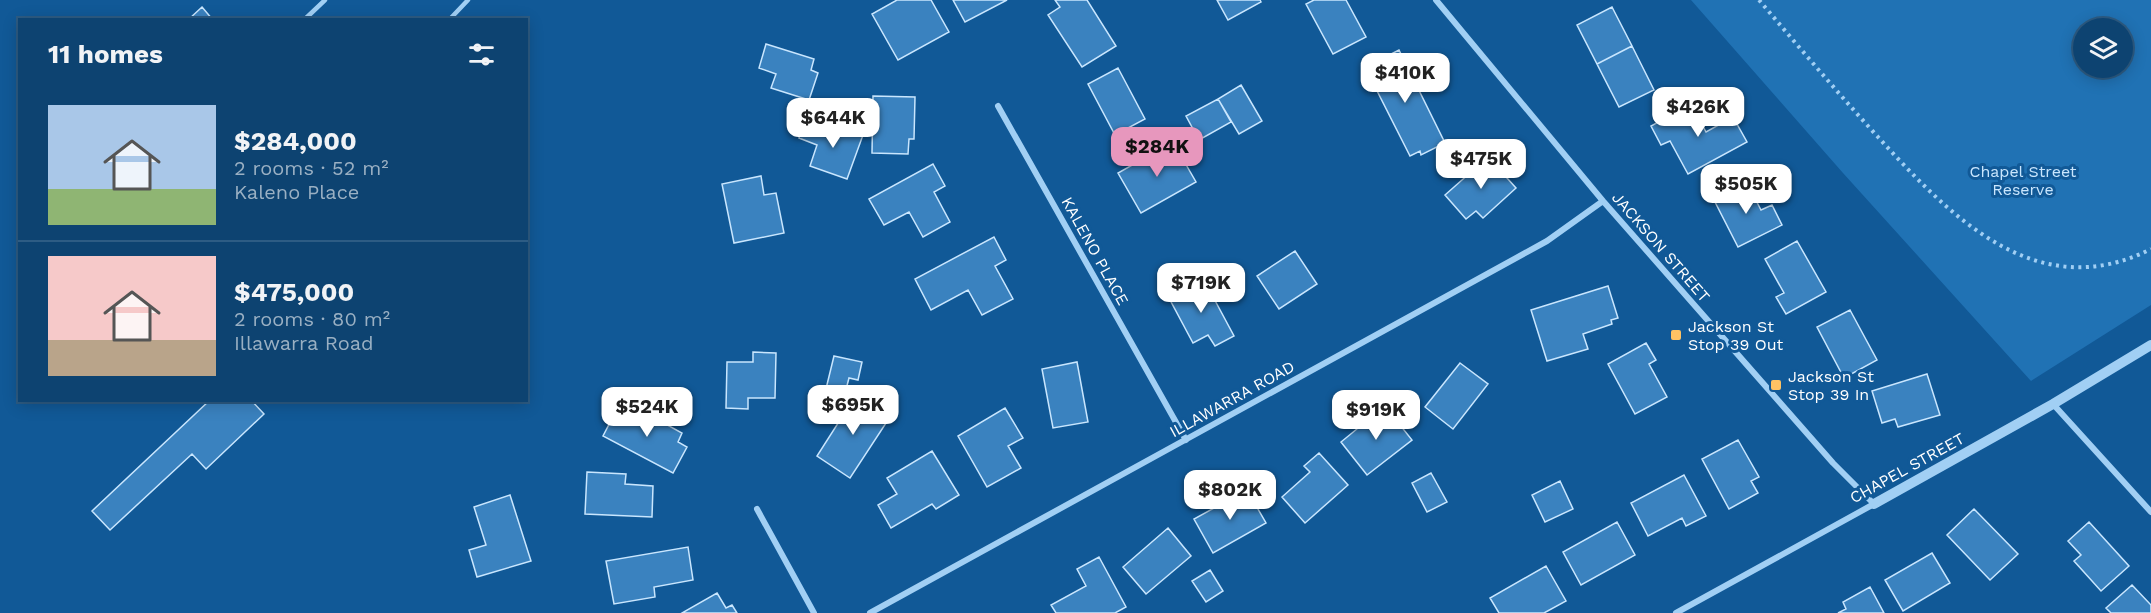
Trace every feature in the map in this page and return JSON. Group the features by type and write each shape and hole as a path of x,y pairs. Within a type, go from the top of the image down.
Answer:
{"street":[{"name":"JACKSON STREET","path":"1436,0 1603,201 1825,454 1874,504"},
{"name":"KALENO PLACE","path":"998,106 1186,440"},
{"name":"ILLAWARRA ROAD","path":"870,613 1547,241 1603,201"},
{"name":"CHAPEL STREET","path":"1676,613 2053,404 2151,345"},
{"path":"2053,404 2151,512"},
{"path":"757,510 814,613"}],"lane":[{"path":"306,18 325,0"},
{"path":"451,18 468,0"}],"path":[{"path":"1759,0 1904,168 1975,231 2023,257 2064,267 2099,267 2151,249"}],"green space":[{"name":"Chapel Street Reserve","path":"1691,0 2151,0 2151,305 2031,381"}],"building":[{"path":"897,0 931,0 949,32 898,60 872,14"},
{"path":"953,0 1007,0 965,22"},
{"path":"1055,0 1087,0 1116,46 1082,67 1048,15 1060,7"},
{"path":"1217,0 1260,0 1261,2 1228,20"},
{"path":"1314,0 1346,0 1366,37 1333,54 1306,4"},
{"path":"202,7 211,18 190,18"},
{"path":"1612,7 1632,46 1597,64 1577,25"},
{"path":"766,44 814,59 811,70 818,73 809,100 771,88 776,74 759,68"},
{"path":"1632,46 1654,90 1619,107 1597,64"},
{"path":"1399,50 1445,143 1421,155 1420,151 1410,156 1365,67"},
{"path":"1118,68 1145,119 1115,135 1088,84"},
{"path":"1241,85 1262,121 1239,134 1218,99"},
{"path":"873,96 915,97 914,139 909,139 908,154 872,153"},
{"path":"1218,99 1231,122 1199,140 1186,116"},
{"path":"1691,104 1706,132 1733,117 1747,142 1688,174 1670,141 1661,145 1651,126"},
{"path":"828,123 863,135 847,179 810,166 817,145 799,138 804,124 825,132"},
{"path":"1173,142 1196,182 1141,213 1118,173"},
{"path":"1488,157 1516,188 1483,218 1476,211 1466,219 1445,195"},
{"path":"933,164 945,186 934,192 950,222 923,237 909,212 884,225 869,199"},
{"path":"761,176 764,195 776,193 784,233 734,243 722,184"},
{"path":"1747,183 1761,210 1772,205 1782,225 1738,247 1714,200"},
{"path":"994,237 1006,260 995,266 1013,299 982,315 968,290 931,310 915,279"},
{"path":"1797,241 1826,292 1786,314 1776,297 1784,293 1765,259"},
{"path":"1295,251 1317,284 1279,309 1257,276"},
{"path":"1204,280 1234,336 1215,346 1208,335 1193,343 1169,298"},
{"path":"1608,286 1618,318 1611,320 1612,324 1583,334 1588,349 1547,361 1531,310"},
{"path":"1850,310 1877,360 1844,378 1817,327"},
{"path":"1646,343 1656,360 1649,364 1667,397 1635,414 1608,364"},
{"path":"753,352 776,353 775,398 748,398 748,409 726,408 727,362 753,362"},
{"path":"834,356 862,362 858,380 849,378 843,401 824,397"},
{"path":"1077,362 1088,422 1053,428 1042,369"},
{"path":"1460,363 1488,384 1453,429 1425,407"},
{"path":"1927,374 1940,415 1898,427 1895,419 1882,423 1872,391"},
{"path":"856,395 890,417 850,478 817,456"},
{"path":"208,402 253,402 264,414 206,469 192,454 110,530 92,511"},
{"path":"633,406 682,433 678,442 687,447 673,473 603,436 615,413 626,419"},
{"path":"1385,406 1412,440 1367,475 1341,442"},
{"path":"1005,408 1023,438 1008,446 1021,468 987,487 958,436"},
{"path":"1738,440 1759,477 1751,481 1758,493 1729,509 1702,459"},
{"path":"932,451 959,495 936,509 932,504 891,528 878,505 897,494 887,478"},
{"path":"1319,453 1348,485 1305,523 1282,497 1310,472 1304,466"},
{"path":"587,472 626,474 625,484 653,486 652,517 585,514"},
{"path":"1431,473 1447,502 1427,512 1412,483"},
{"path":"1684,475 1706,516 1686,526 1682,518 1648,536 1631,503"},
{"path":"1560,481 1573,509 1545,522 1532,495"},
{"path":"1247,490 1266,523 1213,553 1194,519"},
{"path":"510,495 531,561 477,577 469,550 486,545 474,507"},
{"path":"1974,509 2018,554 1990,580 1947,535"},
{"path":"1617,522 1635,555 1581,585 1563,552"},
{"path":"2089,522 2129,566 2101,591 2074,561 2081,555 2068,541"},
{"path":"1168,528 1191,556 1146,594 1123,567"},
{"path":"688,547 693,580 654,587 655,597 614,604 606,561"},
{"path":"1932,553 1950,583 1903,611 1885,580"},
{"path":"1099,557 1126,607 1115,613 1056,613 1051,605 1086,586 1077,569"},
{"path":"1546,566 1566,601 1544,613 1499,613 1490,598"},
{"path":"1210,570 1223,591 1206,602 1192,581"},
{"path":"2132,585 2151,605 2151,613 2111,613 2106,608"},
{"path":"1870,587 1884,613 1838,613 1846,609 1843,602"},
{"path":"717,593 726,608 732,605 737,613 682,613"}],"place":[{"name":"Jackson St Stop 39 Out","path":"1676,335"},
{"name":"Jackson St Stop 39 In","path":"1776,385"}]}
